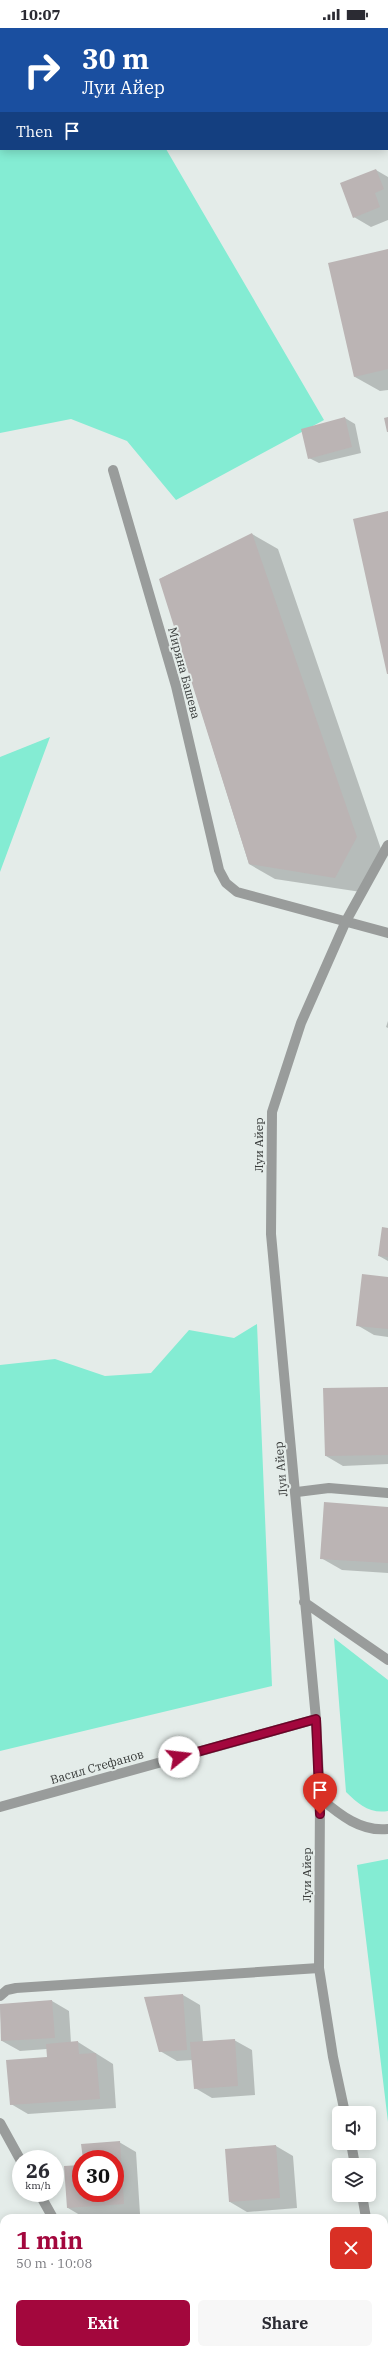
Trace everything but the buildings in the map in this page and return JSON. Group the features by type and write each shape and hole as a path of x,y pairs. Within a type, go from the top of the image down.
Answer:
{"street":[{"name":"Миряна Башева","path":"113,470 176,686 219,870 226,883 237,892 346,921"},
{"name":"Луи Айер","path":"343,2106 333,2058 320,1968 320,1798 316,1719 304,1602 296,1492 272,1234 272,1112 301,1024 346,921 388,845"},
{"path":"346,921 388,933"},
{"path":"296,1492 329,1488 388,1493"},
{"path":"304,1602 388,1660"},
{"name":"Васил Стефанов","path":"0,1807 316,1719"},
{"path":"320,1798 344,1818 374,1830 388,1829"},
{"path":"0,1996 7,1990 16,1988 320,1968"},
{"path":"0,2123 15,2150"},
{"path":"44,2202 51,2214"},
{"path":"363,2202 365,2214"}],"green space":[{"path":"0,150 167,150 324,420 176,500 127,441 71,419 0,433"},
{"path":"50,737 0,872 0,757"},
{"path":"257,1324 272,1686 0,1751 0,1365 55,1359 105,1376 151,1373 189,1330 234,1338"},
{"path":"334,1638 388,1680 388,1811 376,1811 365,1807 346,1792"},
{"path":"388,1859 388,2122 357,1865"}],"route":[{"path":"179,1757 316,1719 320,1814"}]}
